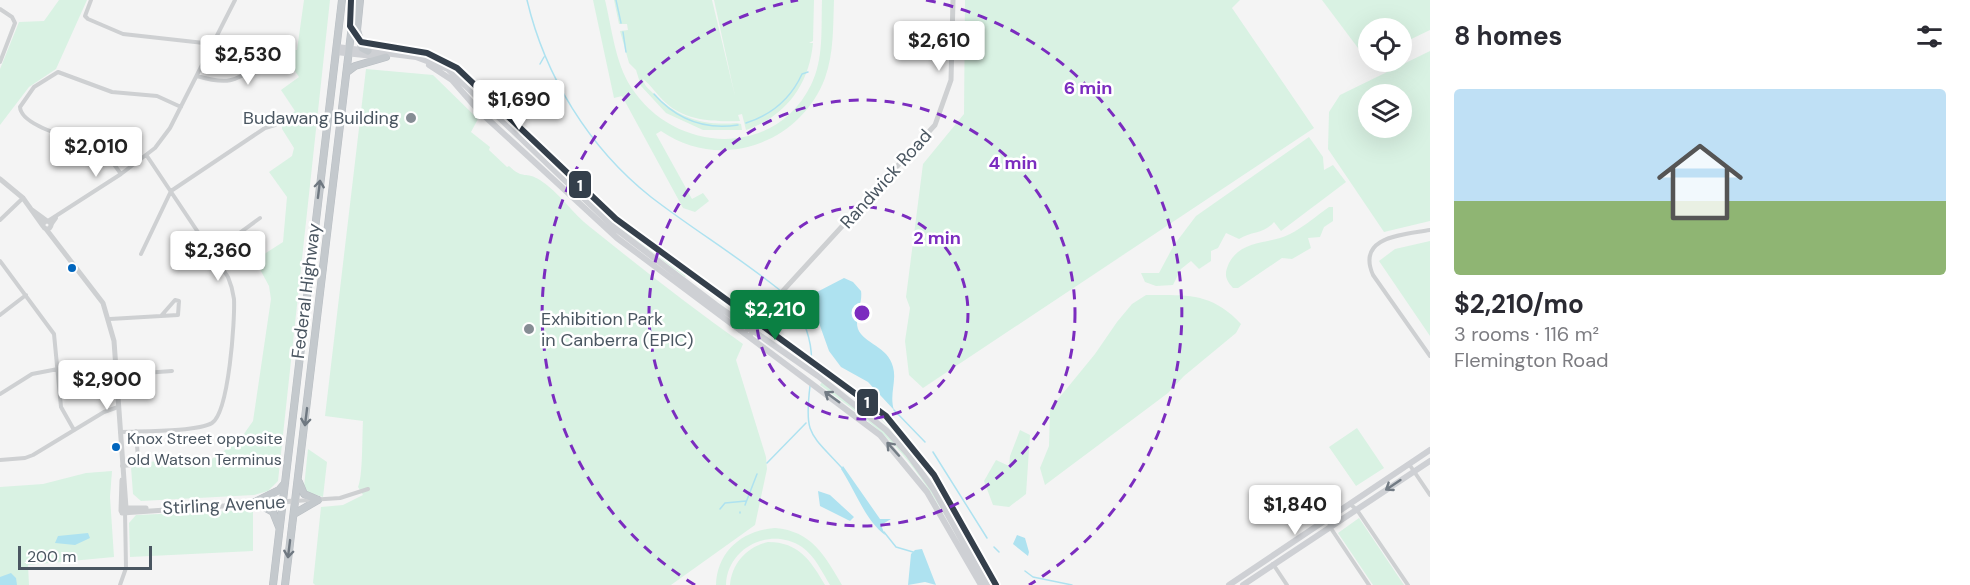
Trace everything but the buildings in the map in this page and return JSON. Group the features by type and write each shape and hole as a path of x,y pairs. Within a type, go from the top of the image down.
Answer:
{"highway":[{"name":"Federal Highway","path":"273,585 342,0"},
{"name":"Federal Highway","path":"285,585 355,0"},
{"path":"360,0 357,30 362,48 368,51"},
{"path":"346,74 355,66 386,57"},
{"path":"298,480 304,494 318,500"},
{"path":"255,502 279,490 285,483"},
{"path":"294,514 318,500"},
{"path":"255,502 273,512 279,529"}],"main road":[{"path":"337,50 414,60 445,74 480,111 606,229 751,328 867,412 908,454 934,490 987,585"},
{"path":"349,51 416,57 447,69 580,198 655,262 746,335 864,420 903,459 927,492 981,585"},
{"path":"1228,585 1430,450"},
{"path":"1243,585 1430,461"}],"street":[{"path":"91,0 86,16 88,20 113,31 213,44"},
{"path":"48,225 147,156 170,128 235,0"},
{"name":"Randwick Road","path":"746,335 935,125 951,80 953,0"},
{"path":"0,9 12,17 15,23 0,62"},
{"path":"197,76 219,82 230,82 270,59 282,56"},
{"path":"121,174 100,150 37,125 26,118 20,110 30,92 58,72 112,92 157,96 181,107"},
{"path":"141,254 171,191 265,128 275,125"},
{"path":"120,432 204,426 220,414 231,344 234,300 228,277 147,156"},
{"path":"0,179 23,198 48,225 60,246 95,291 110,319 116,375 125,524 126,568 120,585"},
{"path":"0,220 23,198"},
{"path":"212,253 260,218"},
{"path":"1430,230 1384,240 1373,247 1368,256 1373,275 1430,357"},
{"path":"0,261 54,334 61,407 74,430"},
{"path":"0,315 26,295"},
{"path":"110,319 161,316 178,315 179,301 175,300 161,316"},
{"path":"0,394 32,374 58,369"},
{"path":"116,375 172,371"},
{"path":"0,459 25,458 118,407"},
{"path":"122,466 133,465 138,459 136,431"},
{"path":"1409,464 1430,495"},
{"path":"295,501 340,498 368,489"},
{"name":"Stirling Avenue","path":"123,511 295,501"},
{"path":"1350,504 1357,510 1408,585"},
{"path":"1329,518 1330,527 1369,585"},
{"path":"1269,558 1287,585"}],"green space":[{"path":"59,0 87,0 56,69 29,87 0,125 0,69 19,22 44,21"},
{"path":"304,0 330,0 278,481 268,491 254,495 141,501 133,494 131,467 140,462 210,460 239,441 253,421 271,299 269,286 255,260 283,242 287,197 269,172 292,156 294,148 282,129 282,121 295,111 281,90 299,77 287,59 291,55 290,50 297,50"},
{"path":"593,0 605,0 621,67 631,87 649,109 672,125 697,135 723,139 749,136 773,126 794,109 811,85 818,65 822,0 834,0 832,49 828,69 813,101 797,120 778,135 756,145 732,150 708,149 684,143 661,131 656,134 692,199 703,193 709,201 695,212 683,208 622,96 614,98"},
{"path":"614,0 712,0 735,96 714,0 814,0 813,41 809,43 813,43 811,58 801,85 784,107 773,116 746,130 742,114 738,115 740,121 730,121 701,119 682,114 666,103 643,79 654,94 672,109 682,115 713,123 741,124 742,130 703,130 666,113 641,86 636,70 629,63 620,31 628,30 627,24 619,24"},
{"path":"965,0 1240,0 1232,8 1314,128 923,388 909,375 905,341 910,308 906,297 923,164 964,114"},
{"path":"1322,0 1430,0 1430,30 1412,39 1412,18 1358,18 1358,48"},
{"path":"362,37 385,46 435,53 460,67 427,53 368,44 363,42"},
{"path":"1430,51 1430,221 1384,232 1328,149 1329,112 1340,95 1358,86 1358,138 1412,138 1412,84 1362,84 1387,72 1412,72 1412,60"},
{"name":"Exhibition Park in Canberra (EPIC)","path":"366,69 433,75 478,119 471,132 490,147 489,150 507,167 521,174 535,177 547,185 590,227 743,344 736,360 766,457 767,469 755,525 671,585 315,585 313,583 321,507 343,505 363,495 358,487 362,465 363,421 325,416"},
{"path":"511,119 605,207 689,272 607,211"},
{"path":"1309,137 1323,157 1324,170 1333,165 1346,182 1281,231 1274,222 1262,231 1239,239 1226,233 1218,248 1211,251 1211,261 1199,269 1191,261 1181,269 1173,285 1156,286 1145,282 1141,273 1159,273 1174,245 1196,216"},
{"path":"1329,207 1333,207 1333,221 1324,227 1320,237 1308,238 1311,248 1292,259 1282,258 1238,288 1230,285 1226,273 1234,255 1248,246 1290,234"},
{"path":"599,209 687,275 685,277 620,228"},
{"path":"1430,241 1430,336 1379,261 1395,249"},
{"path":"1146,295 1186,296 1209,301 1220,306 1241,324 1236,333 1184,376 1168,393 1045,485 1040,468 1049,446 1050,409 1132,304"},
{"path":"821,370 883,418 919,458 917,459 883,421"},
{"path":"822,382 879,427 902,450 941,505 983,585 943,512 908,461 877,429 820,385"},
{"path":"1357,428 1384,468 1356,486 1329,447"},
{"path":"1020,430 1030,435 1026,494 1009,507 993,505 984,481 996,460 1009,466 1010,456"},
{"path":"308,449 327,462 323,497 307,492 304,487"},
{"path":"112,471 110,497 114,557 28,565 29,585 0,585 0,487 43,484 86,473"},
{"path":"253,510 253,551 130,557 129,523 136,515"},
{"path":"1359,518 1404,585 1373,585 1338,533"},
{"path":"775,528 799,534 808,540 830,564 842,585 830,585 814,560 802,547 790,541 777,539 753,544 742,551 728,572 726,585 716,585 721,562 734,544 752,533"},
{"path":"768,542 788,545 803,554 825,585 730,585 737,563 742,557 753,548"}],"water":[{"path":"844,278 853,282 861,291 858,329 865,338 886,354 893,367 894,410 868,382 841,367 829,351 814,309 813,298 817,292"},
{"path":"843,466 880,519 891,519 881,525 885,535 866,513 841,469"},
{"path":"818,491 830,495 854,517 850,521 820,506"},
{"path":"88,533 90,538 75,545 55,543 58,536"},
{"path":"1017,535 1025,538 1028,556 1013,544"},
{"path":"922,549 936,585 925,582 908,585 911,554 915,550"},
{"path":"11,573 16,578 17,585 0,585 0,577"}],"waterway":[{"path":"527,0 545,56 572,109 589,133 629,178 651,197 787,296 806,330 811,349 811,369"},
{"path":"616,0 621,23"},
{"path":"623,32 626,52"},
{"path":"540,64 544,57"},
{"path":"746,123 772,110 792,91 802,74 808,72"},
{"path":"654,94 672,110 692,121 714,126 738,125"},
{"path":"800,311 814,307"},
{"path":"810,386 808,415 812,432 816,440 842,468"},
{"path":"894,410 925,442"},
{"path":"767,463 806,423"},
{"path":"933,452 987,538"},
{"path":"745,505 757,474"},
{"path":"720,509 725,503 746,501"},
{"path":"884,532 896,547 913,552"},
{"path":"994,547 999,552"},
{"path":"1025,571 1033,577 1072,585"}],"transit line":[{"name":"1","path":"351,0 350,26 361,42 427,53 457,68 616,219 886,416 934,475 996,585"}],"place":[{"name":"Budawang Building","path":"411,118"},
{"name":"Exhibition Park in Canberra (EPIC)","path":"529,329"},
{"name":"Knox Street opposite old Watson Terminus","path":"116,447"}]}
